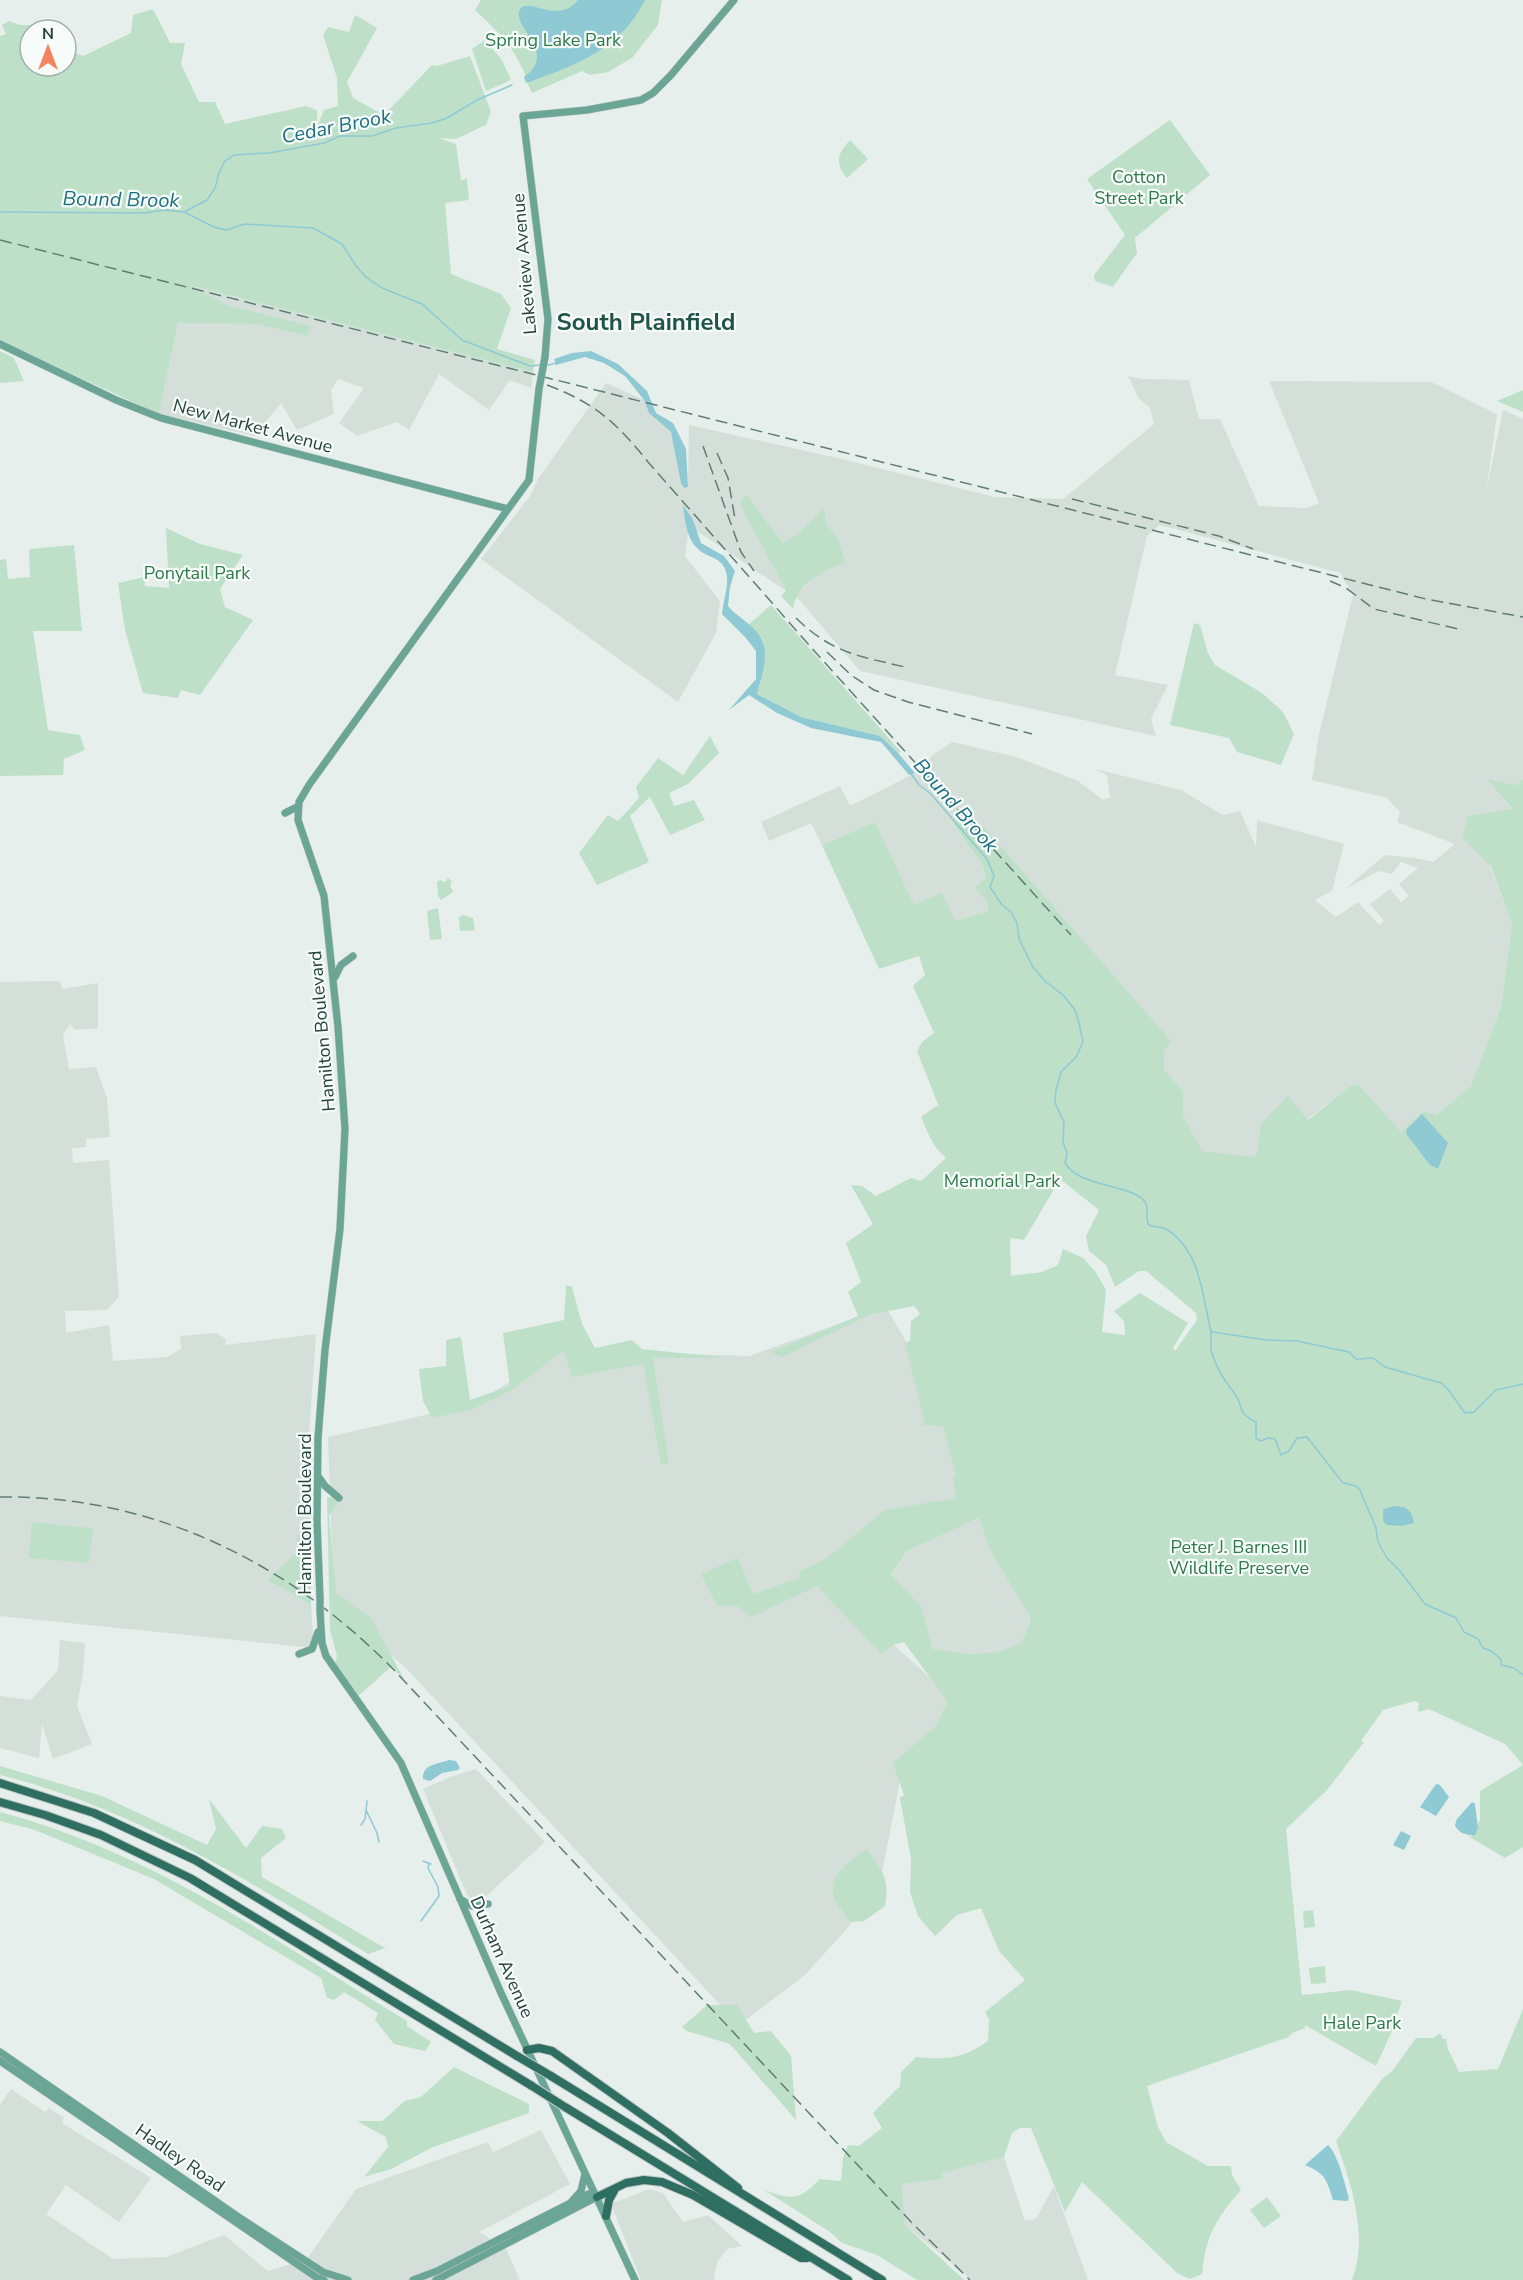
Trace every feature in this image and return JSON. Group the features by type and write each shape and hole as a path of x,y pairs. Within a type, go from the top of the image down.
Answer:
{"highway":[{"path":"0,1783 94,1813 195,1860 882,2280"},
{"path":"0,1802 100,1835 190,1878 848,2280"},
{"path":"527,2050 539,2048 552,2051 735,2183 744,2196"},
{"path":"597,2197 617,2187 644,2180 672,2185 801,2258 812,2258"},
{"path":"606,2216 611,2195 617,2187"}],"main road":[{"name":"Lakeview Avenue","path":"508,509 529,480 548,320 523,116 587,110 641,100 653,93 671,75 734,0"},
{"name":"New Market Avenue","path":"0,344 116,400 161,418 508,509"},
{"path":"285,813 297,807 309,785 508,509"},
{"name":"Hamilton Boulevard","path":"297,807 300,829 324,896 345,1129 340,1229 324,1359 318,1475 320,1610 322,1643 326,1656"},
{"path":"333,979 341,965 354,956"},
{"path":"318,1475 325,1486 339,1498"},
{"path":"299,1654 314,1646 321,1621"},
{"name":"Durham Avenue","path":"326,1656 402,1763 527,2050 635,2280"},
{"path":"460,1899 472,1906 488,1904"},
{"name":"Hadley Road","path":"0,2052 323,2272 348,2280"},
{"name":"Hadley Road","path":"0,2061 316,2277 324,2280"},
{"path":"570,2203 581,2190 585,2174"},
{"path":"413,2280 437,2271 588,2194 591,2193 597,2197 436,2280"}],"shaded area":[{"path":"185,284 533,372 531,388 510,380 489,410 439,374 409,430 397,422 357,436 339,423 364,388 338,379 331,390 334,414 297,430 281,403 254,436 159,414 178,323 255,324 307,336 311,326 228,305"},
{"path":"1128,376 1142,379 1189,380 1199,419 1220,419 1259,506 1307,508 1319,503 1269,381 1431,382 1497,414 1486,492 1503,410 1523,419 1523,779 1516,785 1488,780 1512,810 1489,864 1512,924 1501,1007 1471,1086 1436,1115 1423,1111 1401,1133 1358,1084 1350,1086 1257,1158 1202,1152 1183,1115 1183,1091 1164,1069 1164,1050 982,825 949,819 983,866 988,911 955,921 914,906 875,822 822,845 811,823 769,841 761,822 840,786 850,806 915,773 933,755 952,742 1017,757 1078,781 1103,800 1110,797 1107,775 1095,769 1181,790 1223,815 1240,811 1256,847 1257,820 1344,844 1332,891 1315,900 1336,917 1358,902 1379,925 1384,921 1370,904 1390,889 1401,902 1409,896 1399,884 1418,868 1401,862 1392,874 1379,871 1345,889 1385,855 1433,862 1455,844 1397,822 1400,812 1387,798 1312,780 1319,734 1353,595 1340,573 1160,525 1147,536 1115,675 1168,685 1151,719 1156,736 860,671 796,596 819,572 846,561 838,538 827,525 824,509 800,532 783,543 747,495 741,502 743,511 786,591 697,531 688,534 685,556 720,601 716,633 678,702 481,559 530,496 538,479 606,383 644,400 649,413 671,432 685,487 688,486 689,425 842,459 995,497 1063,499 1154,424 1150,408 1139,399"},
{"path":"59,981 63,989 98,983 98,1028 75,1030 70,1024 63,1036 69,1069 96,1067 107,1098 110,1137 86,1139 86,1147 72,1148 73,1163 109,1160 119,1297 107,1310 65,1311 66,1333 109,1325 113,1361 167,1357 181,1349 180,1336 216,1333 226,1339 225,1345 316,1334 308,1450 310,1536 297,1535 297,1552 267,1580 311,1605 314,1648 0,1616 0,982"},
{"path":"886,1307 935,1391 984,1484 815,1574 966,1710 903,1765 878,1894 805,1975 739,2025 405,1667 334,1607 328,1437 474,1404 569,1345 631,1352 749,1356"},
{"path":"980,1518 992,1554 1031,1617 1022,1642 998,1652 972,1654 933,1649 921,1606 891,1576 912,1545"},
{"path":"60,1640 85,1643 83,1674 77,1706 92,1744 53,1759 42,1724 39,1758 0,1748 0,1696 31,1700 58,1670"},
{"path":"476,1769 545,1842 482,1900 475,1901 467,1895 423,1789"},
{"path":"11,2089 45,2112 49,2108 64,2118 62,2123 151,2178 119,2222 66,2185 46,2214 113,2259 166,2257 224,2235 268,2271 307,2259 356,2189 488,2142 493,2152 541,2130 570,2184 479,2232 506,2249 520,2280 0,2280 0,2105"},
{"path":"1004,2157 1025,2221 1036,2219 1054,2186 1088,2280 972,2280 905,2225 902,2184 943,2179 941,2173"},
{"path":"649,2189 663,2193 683,2222 708,2215 742,2246 727,2249 718,2261 714,2274 715,2280 641,2280 611,2204"}],"green space":[{"name":"Spring Lake Park","path":"481,0 662,0 658,25 632,58 608,72 590,75 582,71 532,93 523,69 512,50 475,10"},
{"path":"153,9 170,43 185,43 181,64 199,102 215,102 225,124 306,106 317,110 317,127 324,110 338,106 337,78 323,35 328,27 349,32 355,15 377,28 347,82 353,98 384,115 432,65 437,66 470,56 491,112 486,125 456,139 438,138 456,144 461,180 467,179 469,200 445,203 451,274 501,294 511,308 497,349 535,360 533,372 189,285 228,305 311,326 307,336 255,324 178,323 159,414 17,349 0,346 0,36 6,34 2,25 9,21 18,24 18,78 78,78 78,54 83,56 131,33 133,15"},
{"path":"485,40 502,60 511,80 486,91 472,49"},
{"name":"Cotton Street Park","path":"1170,120 1210,175 1135,238 1137,253 1113,287 1095,281 1094,275 1125,235 1087,179"},
{"path":"850,140 868,159 847,178 840,168 839,158"},
{"path":"0,351 14,358 24,381 0,383"},
{"path":"1523,390 1523,412 1497,401"},
{"path":"747,495 783,543 800,532 824,508 827,525 838,538 846,562 820,574 806,585 800,592 793,609 781,596 786,591 743,511 740,502"},
{"name":"Ponytail Park","path":"166,528 200,544 243,555 220,589 225,607 253,620 200,695 181,690 178,698 143,693 125,630 118,583 144,577 145,586 169,588"},
{"path":"74,545 82,631 33,631 48,730 80,735 85,750 64,759 63,775 0,776 0,560 6,559 8,579 30,577 29,549"},
{"path":"771,605 901,752 898,753 880,736 801,717 757,694 764,666 764,649 756,633 748,625"},
{"path":"1194,623 1200,625 1208,653 1215,665 1262,693 1283,712 1294,734 1281,765 1237,752 1229,738 1170,725"},
{"path":"710,736 719,753 688,784 669,793 674,806 694,800 705,820 670,835 650,797 630,816 649,862 597,885 579,853 608,815 618,821 639,798 636,787 658,758 683,775"},
{"name":"Peter J. Barnes III Wildlife Preserve","path":"1487,779 1516,785 1523,779 1523,1765 1505,1744 1429,1709 1418,1712 1419,1703 1415,1701 1383,1710 1361,1741 1364,1742 1327,1790 1286,1829 1302,1995 1351,1990 1402,2001 1376,2066 1305,2025 1305,2028 1292,2033 1289,2037 1147,2086 1158,2127 1166,2142 1208,2166 1231,2166 1232,2175 1241,2190 1225,2209 1209,2238 1202,2274 1190,2279 1177,2273 1082,2182 1065,2212 1031,2128 1020,2128 1012,2133 1004,2157 942,2173 943,2179 902,2184 905,2225 964,2280 917,2280 877,2255 842,2243 830,2232 764,2190 789,2197 800,2195 820,2179 841,2181 843,2158 848,2145 859,2146 882,2128 873,2113 900,2086 901,2072 916,2057 954,2057 970,2052 988,2041 989,2020 985,2012 1025,1980 999,1951 981,1908 957,1915 935,1936 918,1916 910,1892 911,1859 900,1798 904,1795 893,1763 935,1727 948,1702 904,1642 893,1645 881,1654 817,1586 751,1617 737,1606 717,1606 701,1574 738,1558 753,1594 799,1578 800,1571 824,1560 885,1510 956,1498 953,1478 956,1475 943,1426 921,1425 925,1423 905,1343 910,1341 911,1321 920,1314 914,1306 869,1315 782,1357 771,1352 858,1316 848,1292 861,1282 846,1243 873,1224 851,1185 862,1186 876,1196 911,1178 921,1181 946,1158 934,1144 921,1117 936,1106 939,1107 917,1051 922,1042 934,1033 913,986 925,975 919,956 879,969 822,845 875,822 914,905 942,893 955,921 988,911 987,902 975,887 985,879 983,866 949,818 982,825 1171,1041 1164,1051 1164,1069 1183,1091 1183,1115 1202,1151 1253,1157 1257,1154 1261,1124 1288,1096 1308,1120 1350,1086 1358,1084 1401,1132 1423,1111 1436,1115 1471,1086 1501,1007 1512,924 1491,867 1462,837 1468,816 1512,809","holes":["1060,1179 1099,1210 1086,1236 1089,1251 1106,1265 1115,1287 1139,1271 1146,1271 1196,1313 1197,1320 1175,1351 1173,1348 1188,1323 1140,1293 1114,1311 1124,1321 1125,1335 1102,1332 1106,1290 1095,1271 1083,1258 1063,1249 1058,1265 1042,1272 1011,1276 1010,1238 1024,1240","979,1518 992,1554 1031,1618 1022,1642 998,1652 972,1654 933,1649 921,1606 891,1575 908,1550"]},
{"path":"448,878 452,881 450,885 453,892 441,900 438,896 437,882 440,880 445,882"},
{"path":"438,908 442,939 430,940 427,911"},
{"path":"463,915 473,918 475,930 460,931 459,917"},
{"path":"566,1285 572,1287 582,1324 595,1348 632,1340 642,1349 728,1358 653,1358 669,1464 661,1464 643,1364 572,1377 564,1350 512,1390 473,1409 432,1418 423,1401 419,1369 446,1366 446,1340 461,1337 470,1400 510,1386 503,1333 564,1320"},
{"path":"327,1497 340,1500 329,1516 336,1593 371,1618 404,1679 391,1667 357,1697 335,1663 337,1656 330,1630"},
{"path":"32,1522 93,1528 89,1563 29,1558"},
{"path":"297,1535 310,1536 311,1605 267,1580 297,1552"},
{"path":"1523,1765 1523,1847 1505,1858 1468,1836 1472,1836 1480,1820 1480,1791"},
{"path":"0,1766 102,1796 207,1845 216,1829 209,1799 246,1848 262,1826 282,1829 286,1838 261,1858 262,1877 385,1948 368,1954 280,1900 190,1850 98,1807 49,1789 0,1775"},
{"path":"0,1812 55,1829 109,1850 161,1875 260,1930 407,2021 407,2026 431,2042 425,2051 394,2044 375,2020 378,2013 344,1992 334,2000 327,1998 321,1978 154,1879 35,1830 0,1821"},
{"path":"866,1849 885,1881 885,1906 864,1921 851,1922 836,1901 833,1886 838,1873"},
{"path":"1313,1910 1315,1927 1304,1928 1303,1911"},
{"path":"1325,1966 1326,1983 1311,1984 1309,1968"},
{"path":"707,2005 737,2005 754,2033 771,2031 791,2056 796,2120 730,2044 687,2031 682,2027"},
{"path":"1523,2009 1523,2280 1352,2280 1359,2245 1356,2210 1336,2141 1416,2038 1433,2038 1440,2033 1443,2039 1446,2039 1448,2049 1459,2072 1498,2069"},
{"path":"454,2067 529,2104 529,2113 431,2148 391,2169 364,2177 388,2147 386,2137 357,2121 382,2121 405,2101 421,2097"},
{"path":"1267,2197 1281,2216 1264,2228 1250,2210"}],"water":[{"path":"578,0 645,0 623,32 595,54 526,83 524,77 534,67 537,58 535,48 520,21 519,14 522,7 533,6 547,10 563,10"},
{"path":"591,351 618,364 647,391 656,413 673,423 686,449 688,487 684,488 681,483 671,432 649,413 644,400 625,376 604,363 585,357 556,365 554,359 572,353"},
{"path":"683,505 693,520 701,543 724,556 735,571 728,606 756,631 763,642 765,657 757,694 801,717 880,736 915,773 909,775 881,742 811,728 777,713 749,695 729,710 756,679 756,651 722,614 727,586 726,570 720,562 694,545 687,528"},
{"path":"1422,1114 1448,1143 1438,1169 1430,1165 1407,1135 1406,1130"},
{"path":"1395,1506 1409,1510 1414,1523 1402,1526 1387,1525 1383,1521 1383,1509"},
{"path":"449,1760 456,1761 460,1768 442,1773 430,1781 423,1779 423,1774 428,1767"},
{"path":"1436,1784 1440,1785 1449,1797 1436,1816 1420,1807"},
{"path":"1472,1802 1475,1804 1478,1828 1475,1835 1461,1832 1455,1825 1457,1819"},
{"path":"1401,1831 1411,1836 1404,1850 1393,1845"},
{"path":"1328,2145 1341,2170 1349,2198 1347,2201 1333,2200 1329,2187 1321,2174 1305,2165"}],"waterway":[{"name":"Cedar Brook","path":"184,212 207,200 215,188 225,161 234,155 269,153 324,143 340,136 372,136 396,128 432,123 447,118 477,100 512,85"},
{"name":"Bound Brook","path":"0,212 144,213 166,210 184,212 214,227 226,230 245,224 313,228 342,244 366,277 382,288 422,304 462,340 530,366 540,365"},
{"name":"Bound Brook","path":"548,365 557,363"},
{"name":"Bound Brook","path":"910,772 919,785 930,793 987,859 994,876 990,887 1002,905 1011,912 1017,923 1019,939 1033,967 1045,981 1064,996 1075,1010 1083,1042 1076,1057 1061,1072 1055,1103 1064,1122 1063,1142 1067,1153 1065,1163 1072,1171 1093,1182 1138,1196 1145,1202 1149,1225 1166,1229 1186,1248 1193,1260 1202,1287 1211,1330 1212,1354 1243,1412 1256,1422 1256,1438 1261,1441 1268,1438 1275,1439 1281,1455 1289,1451 1297,1438 1307,1437 1343,1483 1356,1486 1360,1490 1376,1528 1378,1542 1387,1558 1425,1604 1456,1618 1464,1632 1478,1639 1483,1648 1501,1659 1501,1665 1514,1668 1523,1675"},
{"path":"1212,1332 1267,1340 1297,1341 1349,1352 1356,1359 1373,1358 1385,1367 1441,1383 1465,1413 1474,1412 1496,1390 1523,1384"},
{"path":"361,1825 365,1819 367,1801"},
{"path":"366,1810 379,1842"},
{"path":"423,1861 431,1864"},
{"path":"421,1921 439,1896 438,1887 428,1868 429,1864"}],"railway":[{"path":"0,240 1426,599 1523,617"},
{"path":"547,385 592,407 626,436 817,654 1071,935"},
{"path":"703,446 741,552 754,571"},
{"path":"717,453 728,478 735,519"},
{"path":"1072,499 1219,536 1253,549"},
{"path":"1330,581 1346,588 1374,609 1458,629"},
{"path":"796,618 822,639 846,652 905,667"},
{"path":"827,652 851,675 874,690 908,702 1032,734"},
{"path":"0,1497 56,1499 111,1508 163,1522 214,1542 263,1567 309,1597 352,1631 393,1669 913,2224 970,2280"}],"district":[{"name":"South Plainfield","path":"646,322"}],"park label":[{"name":"Memorial Park","path":"1002,1181"},
{"name":"Hale Park","path":"1362,2023"}]}
